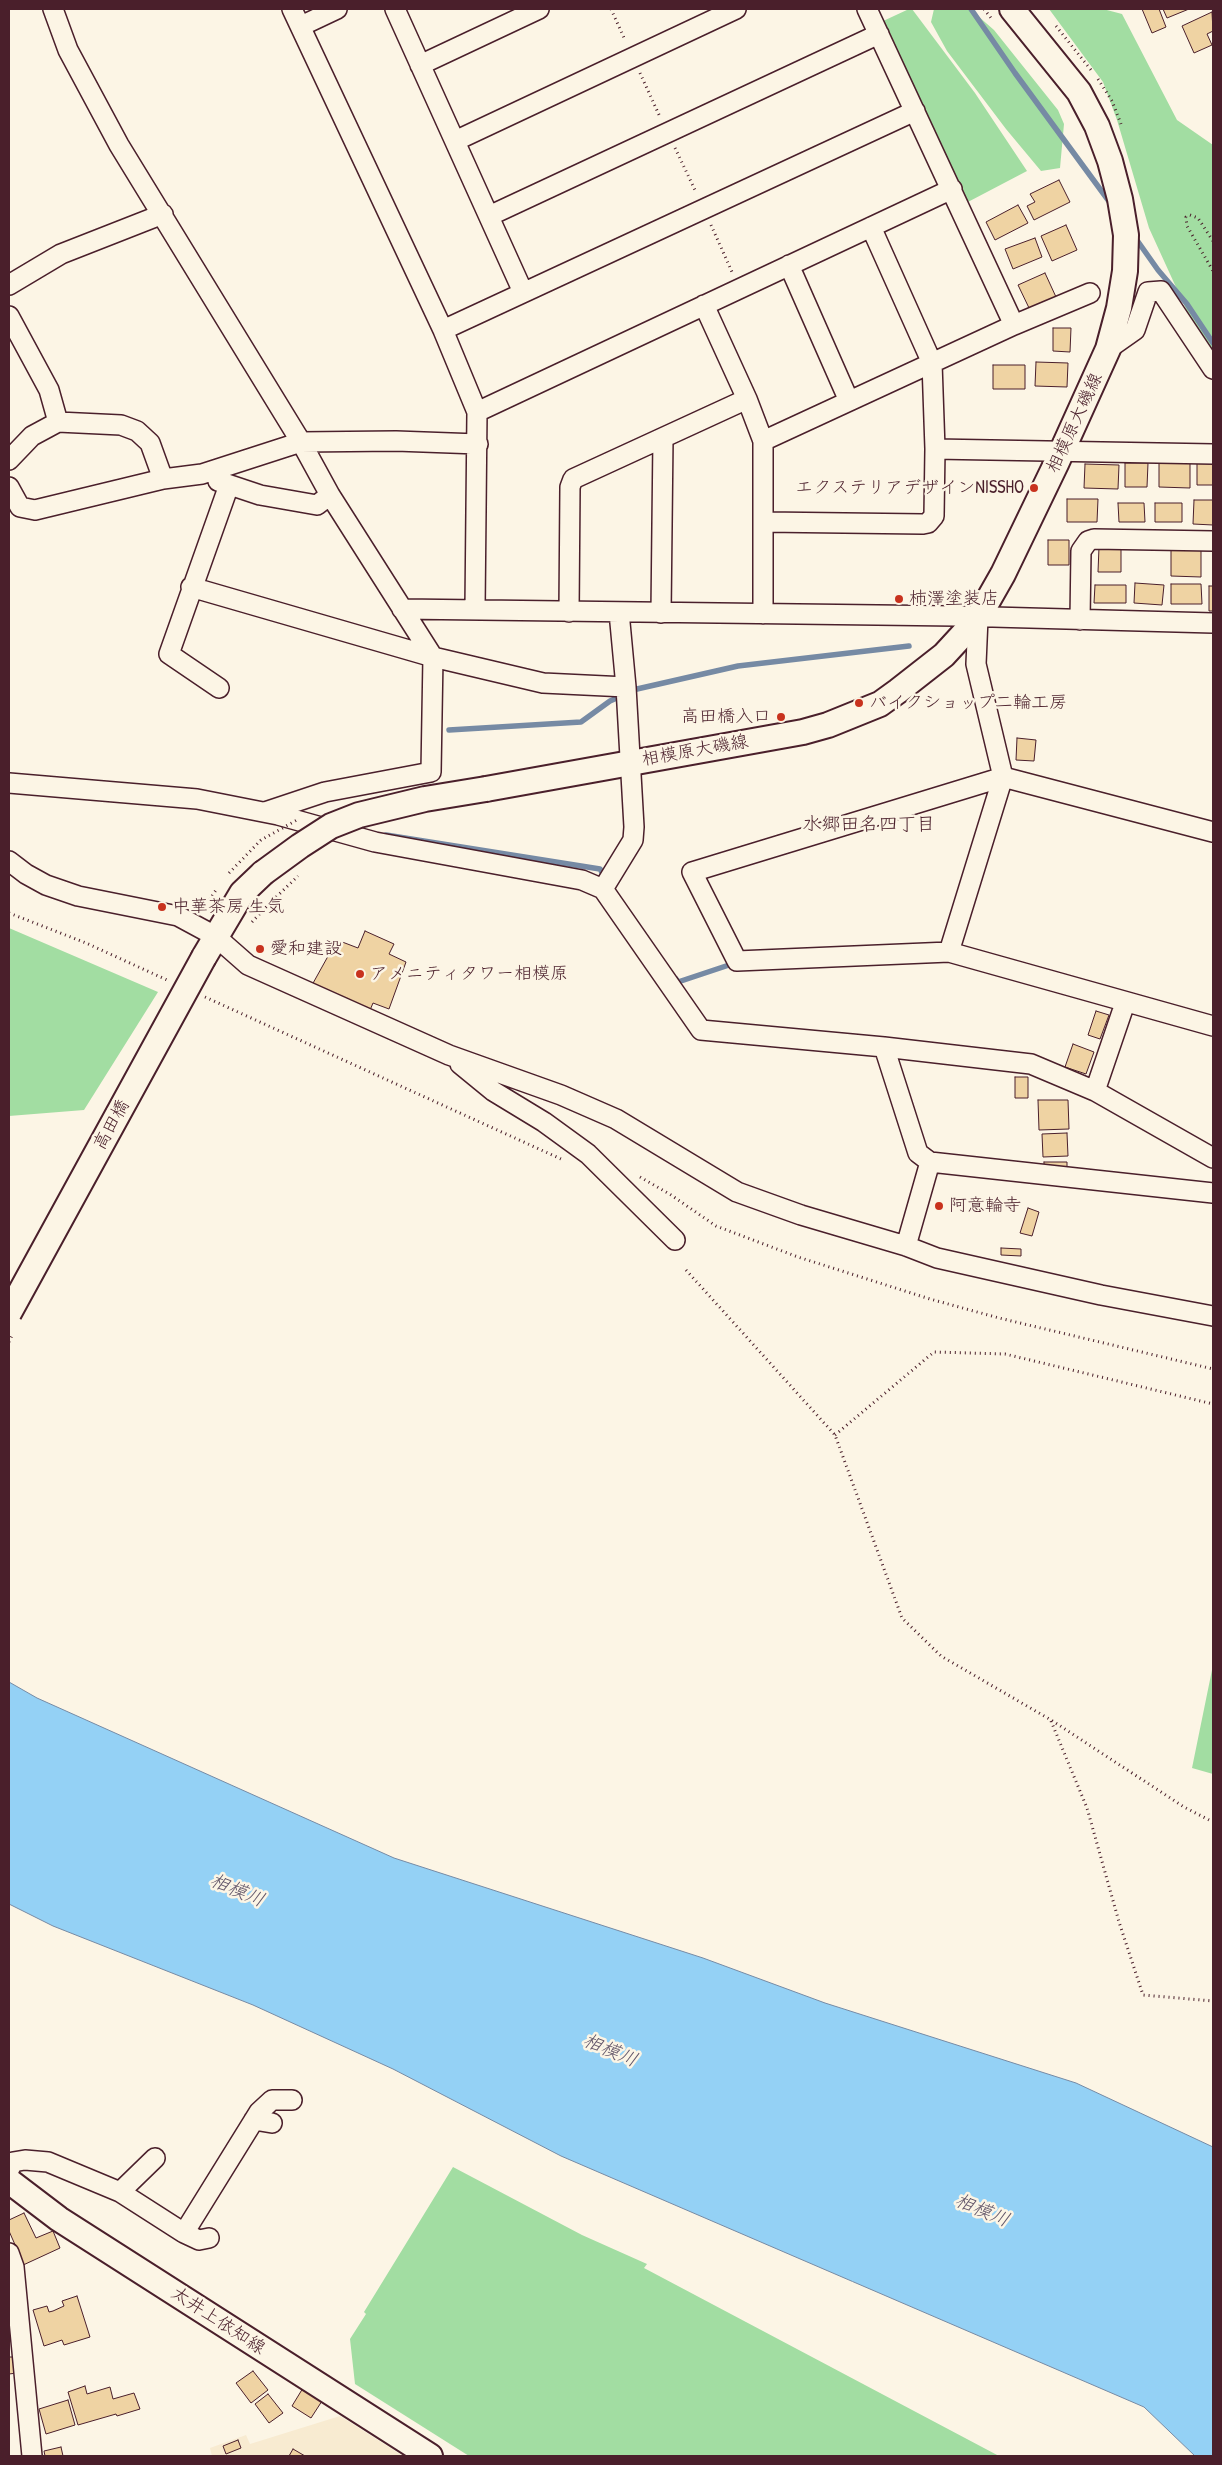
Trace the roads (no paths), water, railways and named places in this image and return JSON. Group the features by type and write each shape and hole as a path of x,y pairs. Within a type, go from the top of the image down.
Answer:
{"main road":[{"name":"相模原大磯線","path":"215,936 242,893 263,873 331,826 359,815 425,799 803,732 858,714 880,704 922,674 944,655 978,618 1003,574 1108,349 1123,288 1126,235 1120,199 1110,161 1089,110 1055,60 1005,17"},
{"name":"高田橋","path":"9,1313 215,936"},
{"name":"太井上依知線","path":"9,2181 59,2219 430,2456"}],"street":[{"path":"53,9 68,50 119,145 301,442 330,495 433,657 431,772 325,792 265,812"},
{"path":"292,9 443,330 476,412 478,444 475,609"},
{"path":"301,26 337,9"},
{"path":"395,9 523,292"},
{"path":"420,64 539,9"},
{"path":"455,141 736,9"},
{"path":"867,9 1014,325"},
{"path":"489,216 880,34"},
{"path":"443,330 915,111"},
{"path":"476,412 952,189"},
{"path":"9,285 61,254 163,214"},
{"path":"765,522 928,523 934,516 935,449 932,363 871,227"},
{"path":"789,266 849,401"},
{"path":"1108,349 1135,330 1148,292 1161,291 1213,369"},
{"path":"763,441 1014,325 1090,293"},
{"path":"704,305 747,399 763,441 765,522 763,614"},
{"path":"9,316 49,390 58,422"},
{"path":"569,612 571,482 576,476 747,399"},
{"path":"10,454 32,436 58,422 121,425 137,431 150,443 163,479"},
{"path":"661,613 663,438"},
{"path":"9,488 20,507 36,510 163,479 202,474 301,442 396,441 478,444"},
{"path":"935,449 1213,454"},
{"path":"202,474 207,478 260,495 317,505 330,495"},
{"path":"219,688 169,654 191,587 229,484"},
{"path":"1080,620 1081,551 1088,541 1094,539 1213,541"},
{"path":"191,587 433,657 543,683 626,687"},
{"path":"402,609 1213,623"},
{"path":"608,883 632,840 633,811 626,687 619,612"},
{"path":"949,952 1003,777 976,664 978,618"},
{"path":"1213,832 1003,777 692,872 737,961 949,952 1125,1003 1213,1026"},
{"path":"9,782 197,799 265,812 374,842 582,880 608,883"},
{"path":"9,861 26,874 78,896 178,916 215,936 248,965 449,1055 561,1094 616,1120 738,1192 801,1215 947,1260 1101,1295 1213,1316"},
{"path":"608,883 701,1030 884,1047 1031,1064 1094,1091 1213,1158"},
{"path":"1094,1091 1125,1003"},
{"path":"884,1047 918,1153 930,1162 1213,1193"},
{"path":"449,1055 494,1091 544,1122 588,1154 675,1240"},
{"path":"906,1246 930,1162"},
{"path":"184,2234 263,2122 259,2112 272,2100 292,2100"},
{"path":"120,2192 155,2158"},
{"path":"9,2170 14,2162 25,2160 48,2162 120,2192 184,2234 199,2240 209,2238"},
{"path":"9,2253 14,2267 17,2397 32,2456"}],"water":[{"name":"相模川","path":"9,1682 37,1698 394,1858 703,1958 825,2003 1076,2083 1213,2147 1213,2456 1195,2456 1144,2407 561,2156 393,2069 253,2005 53,1926 9,1904"}],"waterway":[{"path":"971,9 1015,73 1111,204"},
{"path":"1134,236 1158,270 1187,304 1213,343"},
{"path":"449,730 581,722 610,701 637,689 738,666 909,646"},
{"path":"386,835 600,869 606,879"},
{"path":"676,979 678,982 729,965"}],"place":[{"name":"エクステリアデザインNISSHO","path":"1034,488"},
{"name":"柿澤塗装店","path":"899,599"},
{"name":"バイクショップ二輪工房","path":"859,703"},
{"name":"高田橋入口","path":"781,717"},
{"name":"中華茶房 生気","path":"162,907"},
{"name":"愛和建設","path":"260,949"},
{"name":"アメニティタワー相模原","path":"360,974"},
{"name":"阿意輪寺","path":"939,1206"}],"district":[{"name":"水郷田名四丁目","path":"869,825"}]}
